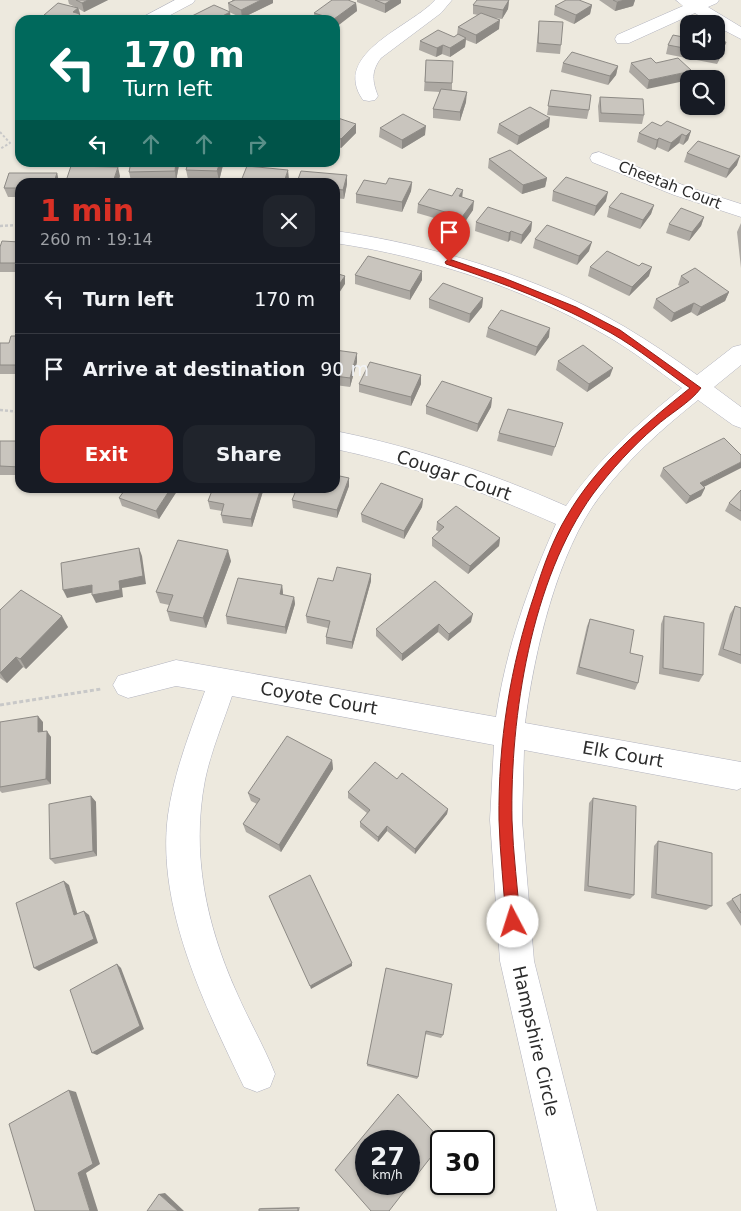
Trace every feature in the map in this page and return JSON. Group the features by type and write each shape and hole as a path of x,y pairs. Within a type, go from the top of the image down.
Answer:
{"street":[{"path":"158,15 187,0"},
{"path":"369,96 364,76 374,56 394,38 430,16 444,0"},
{"path":"623,39 690,3 712,0"},
{"path":"690,3 741,34"},
{"name":"Cheetah Court","path":"599,158 680,191 741,210"},
{"path":"340,238 434,257 501,280 573,309 617,332 741,419"},
{"name":"Hampshire Circle","path":"577,1211 517,962 506,820 509,734 516,680 534,612 547,574 571,518 591,489 628,447 651,425 741,353"},
{"name":"Cougar Court","path":"340,441 414,459 493,487 571,518"},
{"name":"Coyote Court","path":"128,685 176,673 509,734"},
{"path":"224,681 190,778 183,827 184,853 193,917 205,958 218,994 258,1074"},
{"name":"Elk Court","path":"509,734 737,775"}],"path":[{"path":"0,132 10,143 0,149"},
{"path":"0,226 15,225"},
{"path":"0,410 15,412"},
{"path":"0,705 128,685"}],"building":[{"path":"76,0 88,0 82,3"},
{"path":"235,0 261,0 241,10 228,3"},
{"path":"332,0 348,0 356,3 340,15 314,13"},
{"path":"375,0 391,0 385,4"},
{"path":"477,0 509,0 503,10 473,5"},
{"path":"566,0 579,0 592,5 576,15 555,6"},
{"path":"58,3 78,8 73,12 80,14 79,15 44,15"},
{"path":"214,5 230,12 224,15 194,15"},
{"path":"481,13 500,20 476,35 458,27"},
{"path":"539,21 563,22 561,45 538,43"},
{"path":"438,30 454,37 458,34 466,38 450,48 443,45 437,48 420,41"},
{"path":"673,35 680,36 680,47 668,45"},
{"path":"572,52 618,66 610,76 563,63"},
{"path":"651,58 656,63 678,58 691,70 680,70 680,74 649,80 631,63"},
{"path":"426,60 453,61 452,83 425,82"},
{"path":"441,89 467,92 460,112 433,109"},
{"path":"551,90 591,95 589,110 548,106"},
{"path":"600,97 643,99 644,115 601,113"},
{"path":"530,107 550,118 519,136 499,124"},
{"path":"403,114 426,126 402,140 380,128"},
{"path":"340,119 356,124 341,139"},
{"path":"667,121 691,131 686,136 682,134 671,143 639,133 652,122 661,126"},
{"path":"698,141 740,156 729,169 687,153"},
{"path":"510,150 547,178 523,185 489,159"},
{"path":"71,167 118,167 114,178 67,178"},
{"path":"130,167 175,167 175,171 129,172"},
{"path":"187,167 218,167 217,171 186,170"},
{"path":"247,167 288,170 285,178 242,178"},
{"path":"301,171 347,175 343,190 340,190 340,178 298,178"},
{"path":"9,173 57,173 55,178 15,178 15,188 4,188"},
{"path":"566,177 608,192 596,206 553,191"},
{"path":"389,178 412,182 402,202 356,194 364,180 386,184"},
{"path":"457,188 463,190 459,196 474,201 462,217 418,204 429,189 452,196"},
{"path":"621,193 654,205 643,220 609,207"},
{"path":"488,207 532,222 522,235 511,231 509,233 476,222"},
{"path":"681,208 704,217 692,232 669,224"},
{"path":"547,225 592,242 579,256 535,239"},
{"path":"2,241 15,242 15,263 0,263"},
{"path":"607,251 639,266 642,263 652,267 632,287 590,267"},
{"path":"368,256 422,271 410,291 355,275"},
{"path":"695,268 729,292 701,307 694,303 674,313 656,299 689,282 681,276"},
{"path":"340,274 345,276 340,283"},
{"path":"443,283 483,298 470,314 429,299"},
{"path":"501,310 550,328 537,347 488,328"},
{"path":"11,336 15,336 15,365 0,365 0,343 9,343"},
{"path":"583,345 613,368 589,384 558,361"},
{"path":"340,351 357,353 350,378 340,377"},
{"path":"370,362 421,375 411,397 359,384"},
{"path":"442,381 492,398 478,424 426,406"},
{"path":"508,409 563,423 555,447 499,433"},
{"path":"724,438 741,455 741,462 700,483 705,488 690,496 663,468"},
{"path":"0,441 15,441 15,467 0,466"},
{"path":"340,476 349,478 337,510 292,500 295,493 340,493"},
{"path":"381,483 423,499 404,531 361,514"},
{"path":"741,490 741,511 729,503"},
{"path":"122,493 168,493 156,511 119,498"},
{"path":"211,493 259,493 251,519 221,515 224,504 208,501"},
{"path":"456,506 500,538 470,566 432,538 444,527 437,522"},
{"path":"178,540 228,550 203,618 167,611 173,595 156,592"},
{"path":"139,548 143,576 119,581 120,590 92,595 92,585 63,590 61,563"},
{"path":"337,567 371,574 352,642 326,637 330,621 306,616 318,578 333,581"},
{"path":"238,578 282,585 280,594 294,597 285,627 226,616"},
{"path":"435,581 473,614 449,634 439,624 402,654 376,629"},
{"path":"21,590 62,616 20,659 16,657 0,673 0,610"},
{"path":"735,606 741,608 741,655 723,649"},
{"path":"664,616 704,623 703,675 663,668"},
{"path":"590,619 634,630 630,653 643,656 638,683 579,667"},
{"path":"38,716 38,732 47,731 46,779 0,787 0,722"},
{"path":"287,736 332,760 279,845 243,824 260,799 248,793"},
{"path":"375,762 397,779 402,773 448,809 415,849 387,826 378,837 360,822 370,810 348,792"},
{"path":"91,796 93,851 50,859 49,804"},
{"path":"593,798 636,806 634,895 588,886"},
{"path":"658,841 712,853 712,906 656,894"},
{"path":"310,875 352,963 310,986 269,896"},
{"path":"64,881 74,915 84,911 94,939 34,968 16,903"},
{"path":"741,894 741,913 732,899"},
{"path":"117,964 140,1026 92,1053 70,990"},
{"path":"386,968 452,984 443,1035 426,1031 418,1077 367,1064"},
{"path":"69,1090 93,1164 78,1173 90,1211 35,1211 9,1124"},
{"path":"398,1094 432,1130 430,1130 430,1158 420,1171 420,1130 368,1130"},
{"path":"355,1146 355,1193 335,1170"},
{"path":"159,1194 178,1211 147,1211"},
{"path":"357,1195 401,1195 389,1211 371,1211"},
{"path":"298,1208 298,1211 259,1211 259,1209"}],"route":[{"path":"449,262 501,280 573,309 617,332 696,388 651,425 628,447 591,489 571,518 547,574 534,612 516,680 509,734 506,820 513,922"}]}
